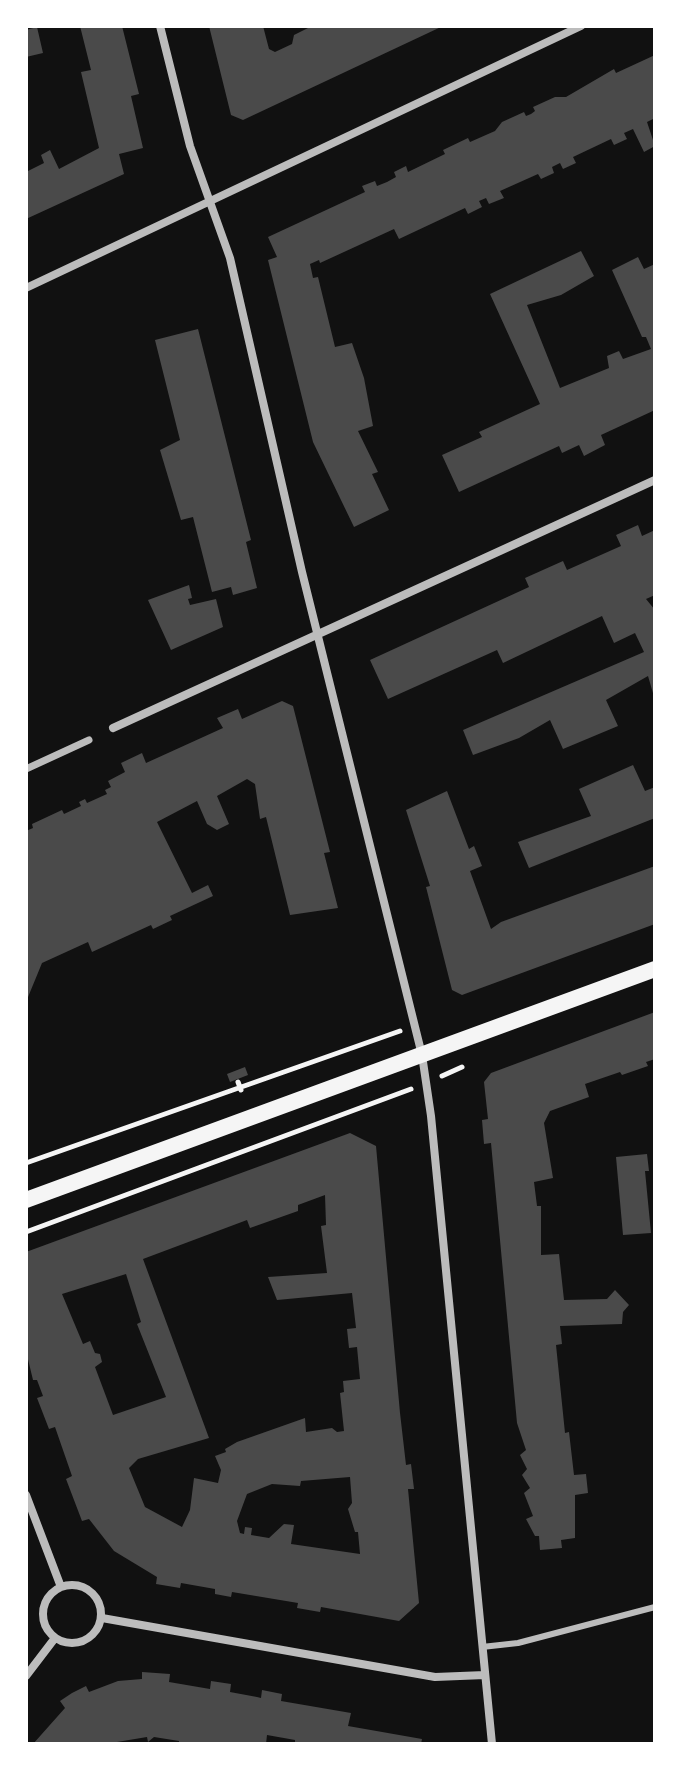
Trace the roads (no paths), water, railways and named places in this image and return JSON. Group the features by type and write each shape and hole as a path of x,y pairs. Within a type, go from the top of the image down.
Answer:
{"main road":[{"path":"26,1200 655,969"}],"street":[{"path":"160,26 190,146 212,200 230,258 318,635 422,1055 430,1102 492,1744"},
{"path":"26,288 581,26"},
{"path":"113,728 655,480"},
{"path":"26,769 89,740"},
{"path":"26,1495 61,1587"},
{"path":"79,1585 94,1594 102,1618 92,1636 74,1643 55,1638 44,1624 44,1607 61,1587 79,1585"},
{"path":"102,1618 435,1677 485,1675"},
{"path":"26,1676 55,1638"}],"lane":[{"path":"482,1647 518,1643 655,1607"}]}
